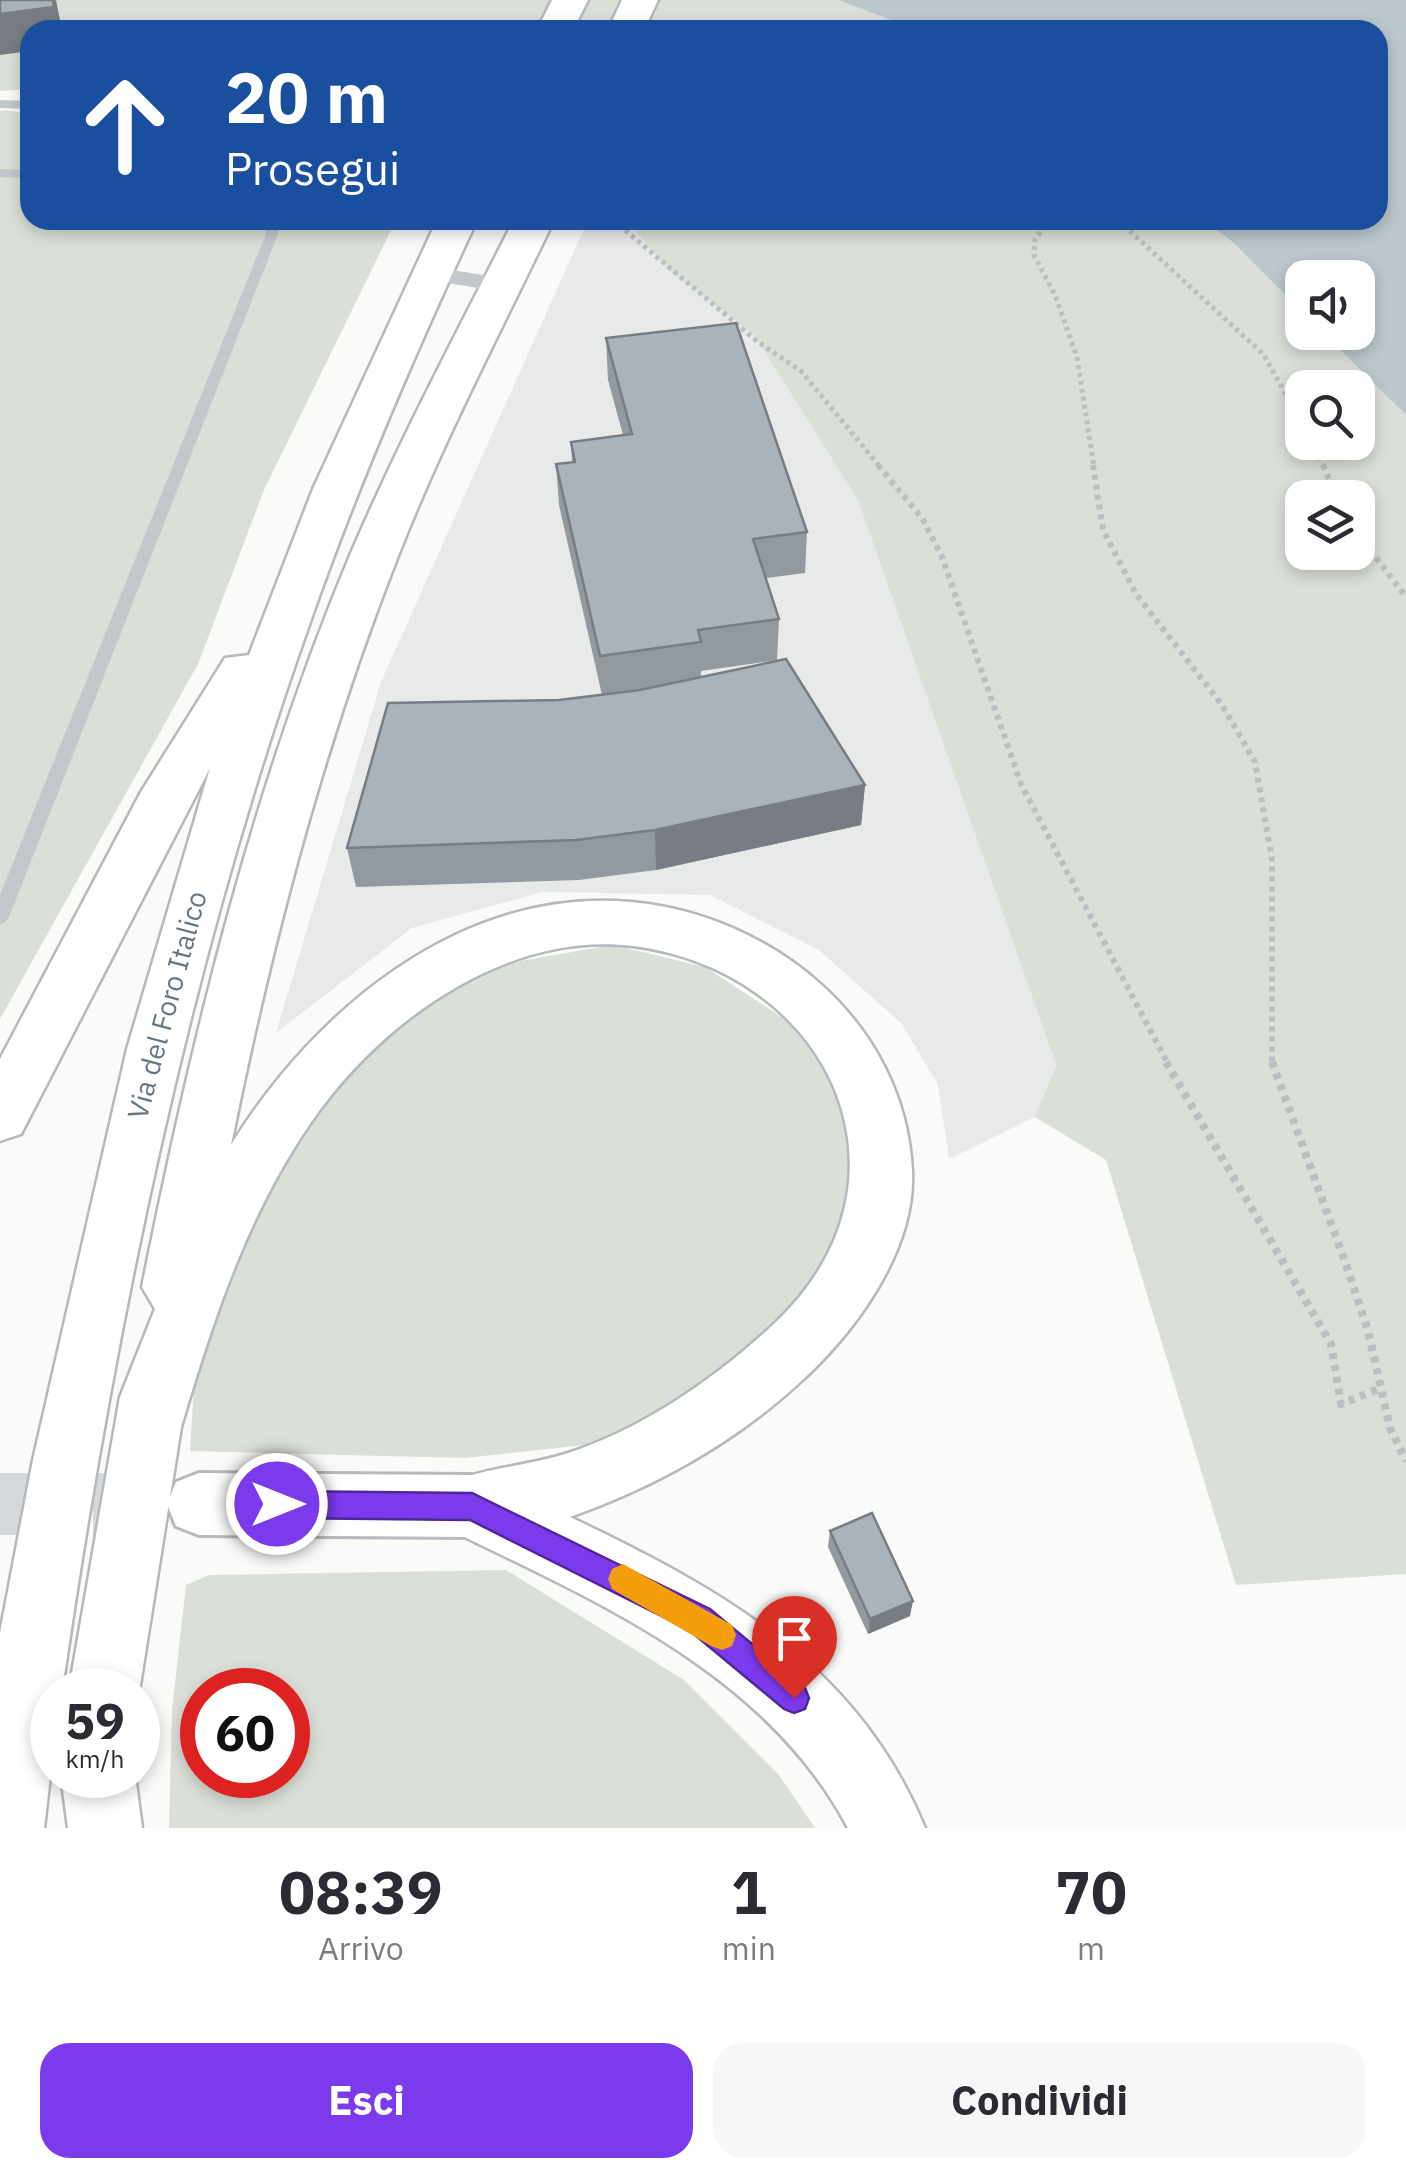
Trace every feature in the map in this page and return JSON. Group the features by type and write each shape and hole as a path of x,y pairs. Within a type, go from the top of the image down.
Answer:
{"highway":[{"path":"109,1668 146,1434 212,1098 288,808 374,555 529,230"},
{"name":"Via del Foro Italico","path":"7,1828 49,1549 160,1018 227,790 302,574 368,407 441,242"},
{"path":"0,1116 160,806 302,574"},
{"path":"146,1434 172,1346 204,1266 266,1140 300,1091 358,1028 409,988 468,953 544,928 640,922 698,937 749,961 794,991 832,1030 858,1070 874,1112 880,1158 876,1210 862,1252 810,1332 759,1382 701,1420 577,1483 472,1506"},
{"path":"472,1506 660,1597 740,1649 814,1717 850,1762 888,1828"},
{"path":"91,1828 94,1798"},
{"path":"100,1798 105,1828"}],"main road":[{"path":"199,1504 472,1506"}],"street":[{"path":"441,242 502,285"}],"lane":[{"path":"0,917 270,230"}],"path":[{"path":"625,230 758,342 800,371 922,518 942,556 1020,784 1176,1080 1331,1344 1341,1404 1380,1388"},
{"path":"1043,230 1035,239 1034,256 1054,295 1077,357 1103,530 1136,594 1222,705 1255,762 1272,860 1272,1067 1346,1267 1390,1428 1406,1461"},
{"path":"1129,230 1264,355 1285,393"},
{"path":"1375,557 1406,598"}],"shaded area":[{"path":"0,0 838,0 891,20 20,20 20,90 0,91"},
{"path":"838,0 1406,0 1406,415 1375,384 1375,370 1360,370 1340,350 1375,350 1375,260 1285,260 1285,295 1216,230 1388,230 1388,20 891,20"},
{"path":"0,111 20,112 20,230 391,230 264,490 198,664 0,1019"},
{"path":"584,230 644,230 754,335 858,500 1056,1065 1035,1117 949,1159 938,1085 902,1024 819,950 710,895 542,892 412,928 276,1033 381,682"},
{"path":"635,230 1216,230 1285,295 1285,350 1340,350 1360,370 1285,370 1285,460 1375,460 1375,384 1406,415 1406,1574 1236,1585 1106,1160 1035,1117 1056,1065 858,500 754,335 669,270"},
{"path":"613,945 705,967 783,1018 811,1042 836,1075 858,1156 830,1270 735,1374 594,1444 465,1458 190,1451 196,1355 256,1200 312,1106 387,1023 484,967"},
{"path":"506,1570 684,1680 779,1775 815,1828 169,1828 172,1710 186,1585 209,1575"}],"building":[{"path":"0,0 53,0 54,7 0,14"},
{"path":"736,323 807,532 753,539 779,619 698,630 701,642 600,656 556,464 575,462 571,442 632,434 606,338"},
{"path":"786,659 865,785 655,830 576,840 347,848 388,703 559,700 640,690"},
{"path":"872,1513 913,1601 870,1619 830,1531"}],"tunnel":[{"path":"0,1504 173,1504"}],"slow traffic":[{"path":"623,1579 722,1635"}],"route":[{"path":"277,1504 472,1506 699,1619 740,1649 794,1698"}]}
